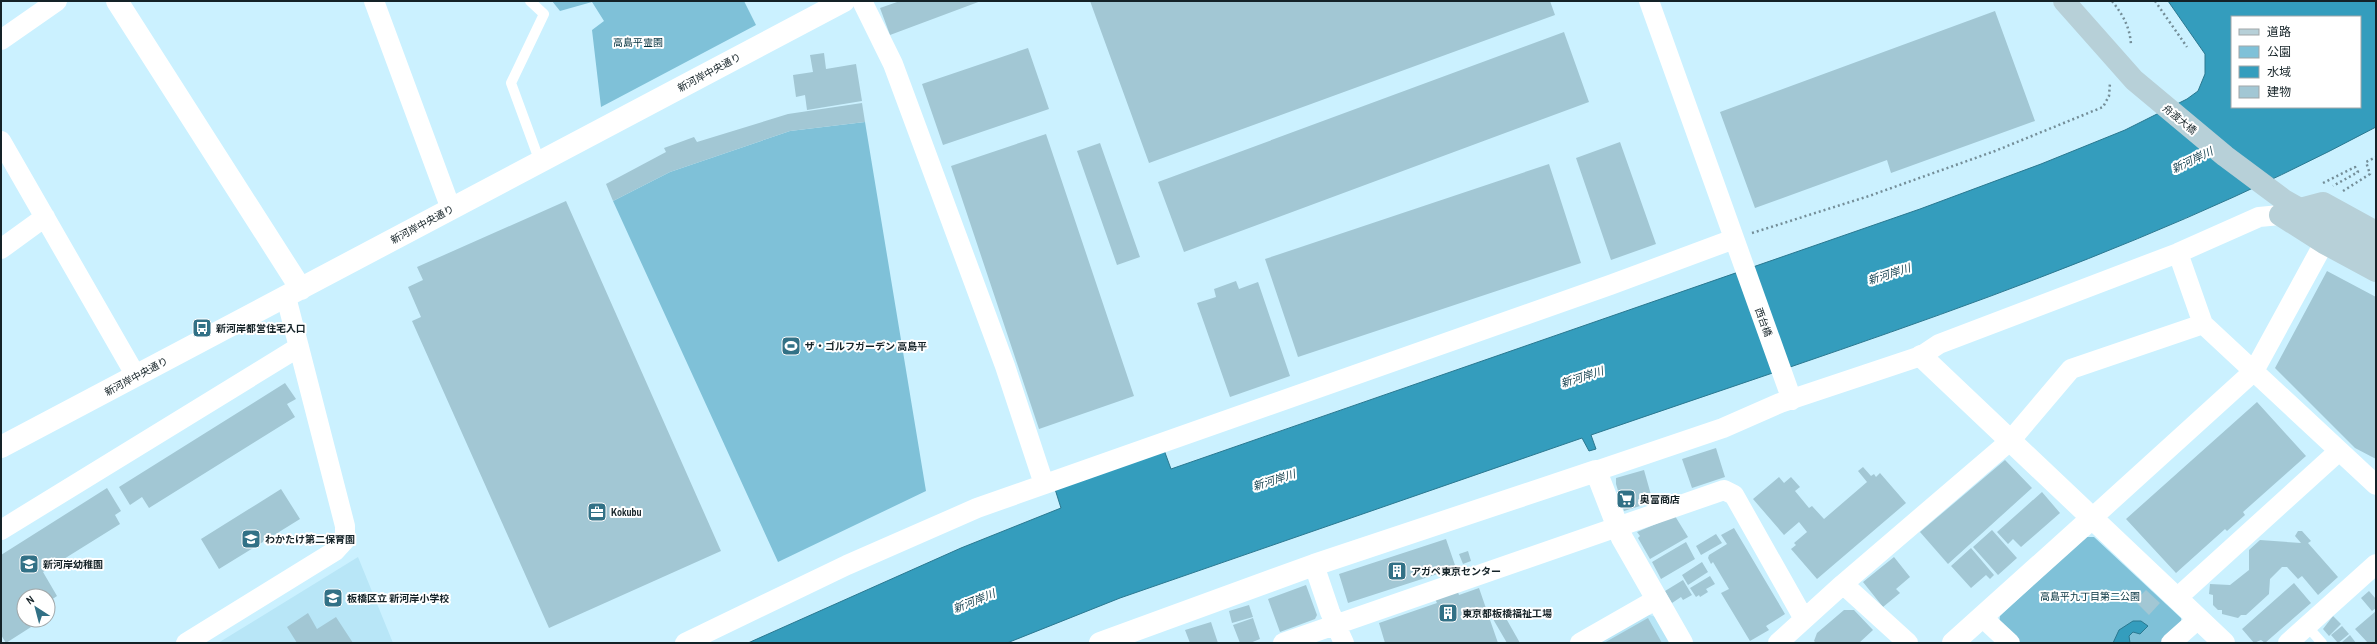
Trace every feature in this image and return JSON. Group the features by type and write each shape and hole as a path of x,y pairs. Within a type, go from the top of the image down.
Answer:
{"main road":[{"name":"舟渡大橋","path":"2064,1 2134,80 2225,156 2284,200 2376,252"},
{"path":"2376,232 2325,191 2280,215 2324,243 2376,271"}],"street":[{"path":"1,40 57,1"},
{"path":"117,1 293,293 299,346 345,526 345,540 335,551 186,643"},
{"path":"374,1 451,209"},
{"name":"新河岸中央通り","path":"1,447 844,1"},
{"path":"862,1 893,64 1005,366 1044,484"},
{"name":"西台橋","path":"1649,1 1792,400"},
{"path":"1,141 136,376"},
{"path":"1100,643 1314,565 1722,428 1792,400 1921,356 1939,344 2178,253 2259,217 2280,215"},
{"path":"1,249 45,217"},
{"path":"685,643 918,533 977,508 1595,290 1736,242"},
{"path":"1953,643 2254,371 2324,243"},
{"path":"2178,253 2203,324 2376,485"},
{"path":"1778,643 1843,584 2010,441 2071,369 2203,324"},
{"path":"1,530 299,346"},
{"path":"1921,356 2224,643"},
{"path":"2177,598 2339,451"},
{"path":"1596,471 1617,526 1682,643"},
{"path":"1283,643 1724,490 1734,495 1804,619"},
{"path":"2288,643 2376,564"},
{"path":"1314,565 1335,624 1344,643"},
{"path":"1843,584 1908,643"},
{"path":"1580,643 1657,600"},
{"path":"1982,617 2010,643"},
{"path":"2171,643 2198,618"}],"lane":[{"path":"530,1 544,14 511,83 540,162"},
{"path":"2307,626 2322,643"}],"path":[{"path":"2112,1 2124,16 2130,33 2131,45 2127,52"},
{"path":"2154,1 2187,47"},
{"path":"1736,242 1994,151 2103,107 2109,96 2111,78"},
{"path":"2325,191 2370,174 2366,162 2376,157"},
{"path":"2355,167 2358,172 2325,191 2355,167"}],"shaded area":[{"name":"板橋区立 新河岸小学校","path":"358,557 393,643 218,643"},
{"path":"1646,614 1656,617 1671,643 1593,643"}],"green space":[{"name":"高島平霊園","path":"552,1 744,1 756,25 601,107 592,30 604,21 592,2 560,11"},
{"name":"ザ・ゴルフガーデン 高島平","path":"865,122 926,491 778,562 613,201 670,172 790,131"},
{"name":"高島平九丁目第二公園","path":"2085,537 2094,537 2181,618 2182,627 2164,643 2020,643 1999,624 2000,616"}],"water":[{"name":"新河岸川","path":"2168,1 2376,1 2376,127 2282,175 2186,218 2088,259 1891,332 1591,435 1596,449 1589,451 1582,438 1120,598 1007,643 748,643 961,548 1061,508 1055,489 1164,450 1171,469 1920,209 2041,164 2125,130 2187,99 2198,91 2205,74 2205,54"},
{"path":"2133,621 2141,621 2148,626 2140,634 2133,632 2129,636 2130,643 2113,643 2119,630"}],"building":[{"path":"900,1 981,1 890,35 880,8"},
{"path":"1090,1 1550,1 1555,15 1149,163"},
{"path":"1995,11 2035,121 1891,173 1887,160 1755,208 1720,112"},
{"path":"1564,32 1589,102 1184,252 1158,182"},
{"path":"1028,48 1049,109 943,145 922,84"},
{"path":"824,53 826,69 856,64 862,101 807,110 805,95 796,97 793,75 813,72 810,55"},
{"path":"862,103 865,122 790,131 670,172 613,201 606,184 666,152 664,148 694,137 697,142 788,114"},
{"path":"1046,134 1134,396 1039,429 951,166"},
{"path":"1620,142 1656,244 1611,260 1576,158"},
{"path":"1100,143 1140,257 1117,265 1077,151"},
{"path":"1549,164 1581,263 1298,357 1265,259"},
{"path":"566,201 721,551 549,628 412,321 421,317 408,287 423,280 417,267"},
{"path":"2327,271 2376,297 2376,459 2355,448 2275,368"},
{"path":"1236,281 1239,289 1258,282 1290,376 1230,397 1197,303 1216,297 1214,289"},
{"path":"285,383 296,399 287,404 295,417 149,508 142,497 130,505 119,487"},
{"path":"2257,402 2306,456 2243,512 2245,515 2227,531 2225,529 2176,573 2126,519"},
{"path":"1716,448 1725,477 1692,488 1682,459"},
{"path":"2005,460 2032,488 1948,564 1920,532"},
{"path":"1863,467 1871,476 1874,474 1876,477 1880,473 1906,503 1817,579 1791,549 1796,545 1794,543 1807,532 1799,522 1784,535 1753,499 1779,477 1784,483 1791,477 1800,487 1795,491 1809,508 1812,506 1824,519 1867,482 1858,471"},
{"path":"1644,470 1653,502 1624,511 1616,484 1616,478"},
{"path":"107,488 121,511 115,515 120,524 43,572 52,588 16,588 16,628 29,628 6,643 1,635 1,555"},
{"path":"281,489 300,519 219,569 201,539"},
{"path":"2042,492 2060,513 2021,547 2013,539 2008,544 1997,532"},
{"path":"1675,516 1688,537 1650,559 1638,538 1640,536 1637,532"},
{"path":"1734,528 1785,614 1766,626 1769,630 1750,641 1721,593 1729,589 1713,562 1711,564 1708,558 1709,555 1727,544 1721,535"},
{"path":"1992,530 2017,558 1998,575 1973,547"},
{"path":"2298,531 2302,531 2311,541 2308,543 2338,577 2318,595 2302,576 2298,579 2287,567 2282,567 2270,579 2269,594 2246,615 2241,615 2238,618 2222,614 2222,610 2218,610 2213,605 2213,595 2209,594 2210,584 2230,585 2249,570 2249,550 2260,540 2301,543 2295,536"},
{"path":"1716,534 1722,543 1701,555 1696,546"},
{"name":"アガペ東京センター","path":"1446,539 1456,568 1348,603 1339,574"},
{"path":"1686,542 1695,559 1661,579 1652,562"},
{"path":"1971,548 1994,575 1990,579 1986,575 1971,588 1951,566"},
{"path":"1468,551 1471,561 1463,564 1459,554"},
{"path":"1894,557 1910,577 1896,589 1900,593 1883,607 1863,582"},
{"path":"1702,562 1708,572 1688,585 1682,575"},
{"path":"1710,576 1715,584 1706,589 1708,592 1700,597 1699,595 1696,597 1690,588"},
{"path":"1683,580 1692,595 1683,600 1681,597 1672,603 1665,591"},
{"path":"2294,583 2311,603 2265,643 2261,640 2254,643 2242,629"},
{"path":"1306,585 1317,615 1315,619 1280,632 1268,599"},
{"name":"東京都板橋福祉工場","path":"1479,588 1498,643 1385,643 1379,623 1437,603 1435,599 1458,592 1459,595"},
{"path":"2146,590 2160,603 2149,615 2135,601"},
{"path":"2369,591 2376,599 2376,608 2372,611 2361,598"},
{"path":"1249,605 1253,617 1232,623 1229,611"},
{"path":"1844,610 1854,610 1873,630 1859,643 1816,643 1814,641 1817,633"},
{"path":"2376,611 2376,643 2368,643 2355,629"},
{"path":"308,613 317,629 336,617 353,643 297,643 287,627"},
{"path":"1503,613 1520,643 1507,643 1493,619"},
{"path":"2333,616 2341,624 2329,636 2323,629"},
{"path":"1253,618 1260,639 1250,643 1240,643 1233,625"},
{"path":"1648,618 1662,643 1604,643"},
{"path":"1211,622 1218,643 1190,643 1185,630"},
{"path":"2342,626 2349,634 2338,643 2331,635"},
{"path":"2350,635 2356,643 2341,643"}],"place":[{"name":"新河岸都営住宅入口","path":"202,328"},
{"name":"ザ・ゴルフガーデン 高島平","path":"791,346"},
{"name":"奥富商店","path":"1626,499"},
{"name":"Kokubu","path":"597,512"},
{"name":"わかたけ第二保育園","path":"251,539"},
{"name":"新河岸幼稚園","path":"29,564"},
{"name":"アガペ東京センター","path":"1397,571"},
{"name":"板橋区立 新河岸小学校","path":"333,598"},
{"name":"東京都板橋福祉工場","path":"1448,613"}]}
